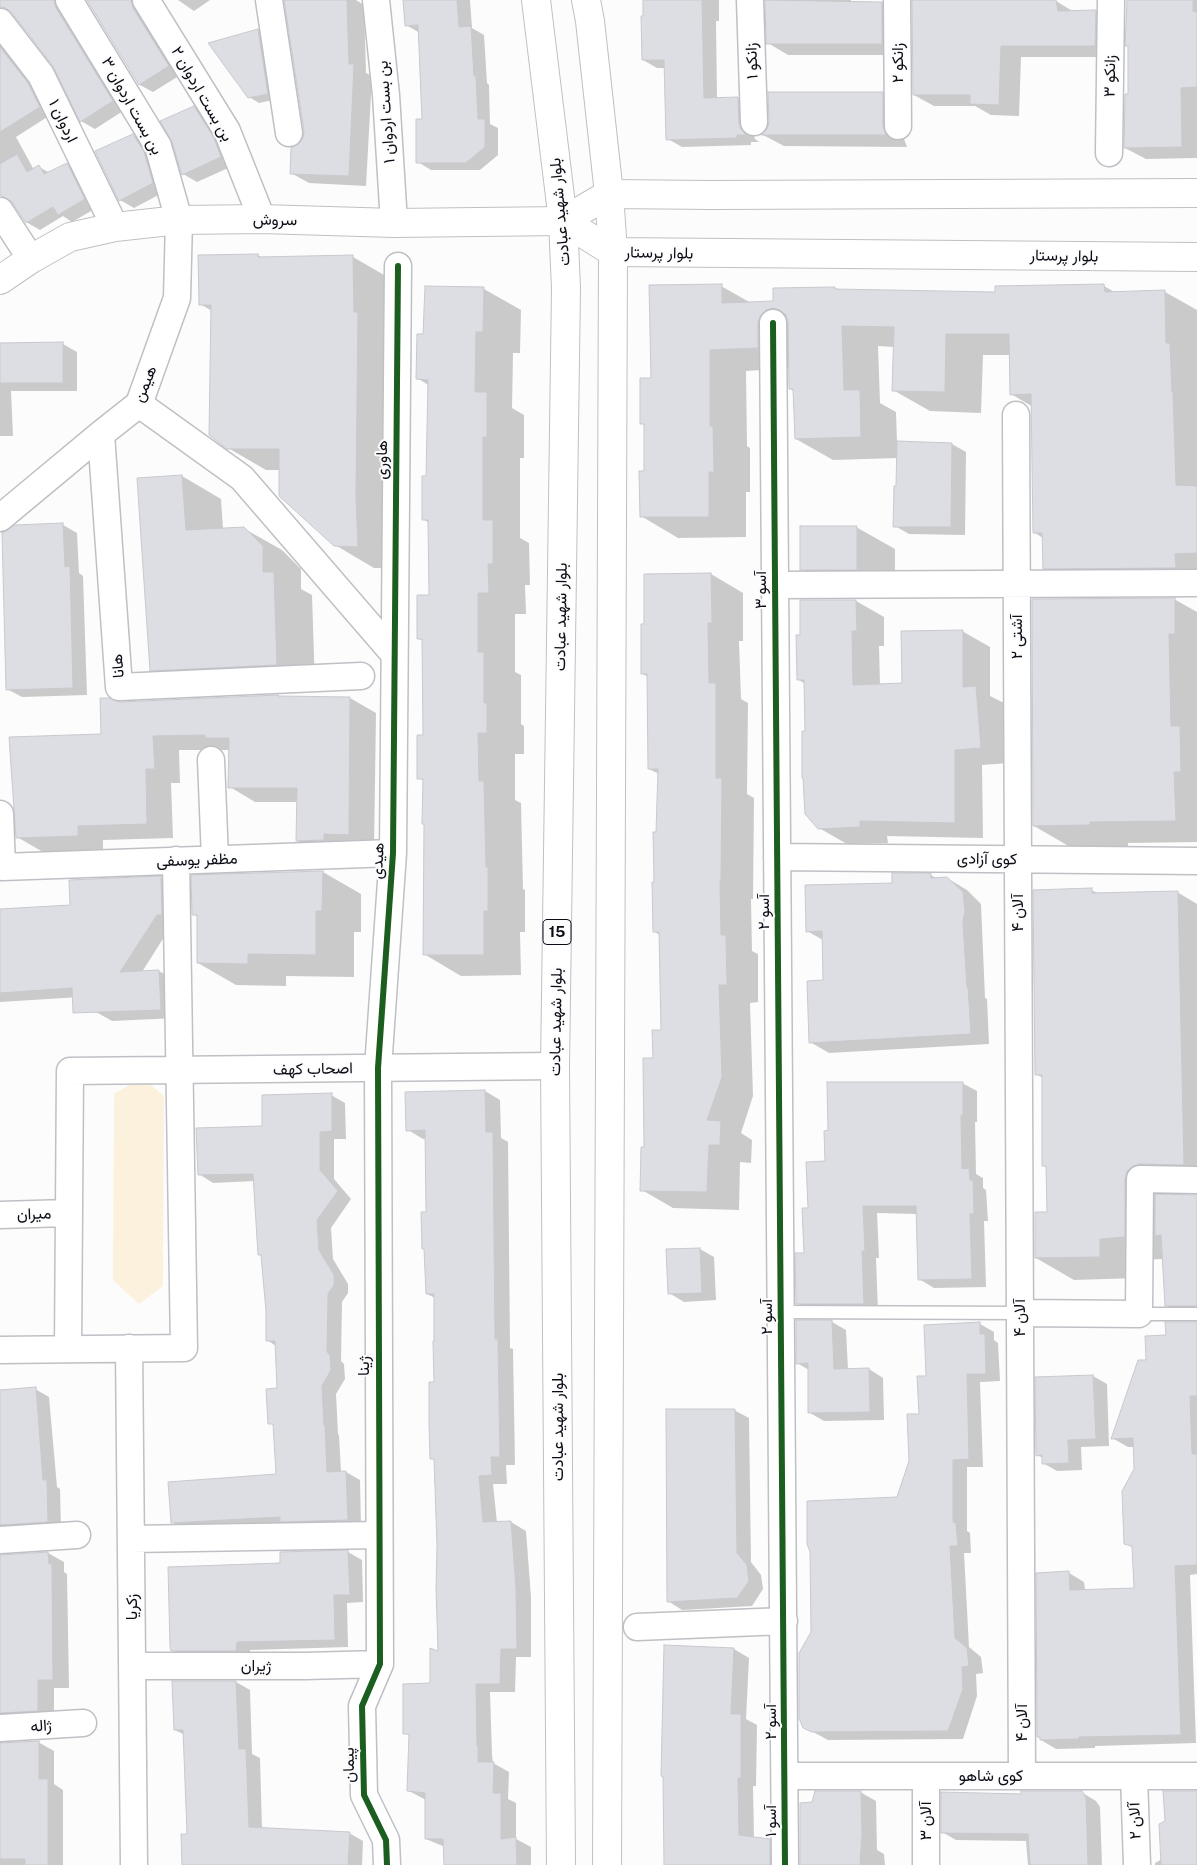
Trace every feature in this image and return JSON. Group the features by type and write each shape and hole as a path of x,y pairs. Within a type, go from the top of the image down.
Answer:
{"main road":[{"name":"بلوار شهید عبادت","path":"536,0 562,221 566,288 555,1066 561,1865"},
{"path":"586,0 590,20 610,194 613,252 607,1865"},
{"path":"562,221 610,194 1197,193"},
{"name":"سروش","path":"0,280 31,259 70,237 116,228 179,220 262,219 394,223 562,221"},
{"name":"بلوار پرستار","path":"562,221 613,252 1197,257"}],"street":[{"name":"بن بست اردوان ۳","path":"69,0 158,146 179,220"},
{"name":"بن بست اردوان ۲","path":"146,0 227,131 262,219"},
{"path":"269,0 289,133"},
{"name":"بن بست اردوان ۱","path":"376,0 386,95 394,223"},
{"name":"زانکو ۱","path":"750,0 754,122"},
{"name":"زانکو ۲","path":"897,0 898,126"},
{"name":"زانکو ۳","path":"1109,153 1111,0"},
{"name":"اردوان ۱","path":"0,22 41,75 116,228"},
{"path":"0,211 31,259"},
{"name":"هیمن","path":"0,518 140,404 177,298 179,220"},
{"name":"هاوری","path":"394,654 398,266"},
{"name":"آسو ۳","path":"773,323 777,857"},
{"path":"140,404 242,478 394,654"},
{"name":"آشتی ۲","path":"1016,415 1018,860"},
{"name":"هانا","path":"101,434 119,687 361,676"},
{"path":"775,584 1197,583"},
{"name":"هیدی","path":"378,1068 393,853 394,654"},
{"path":"211,760 215,859"},
{"name":"مظفر یوسفی","path":"0,814 2,867 393,853"},
{"name":"کوی آزادی","path":"777,857 1197,861"},
{"name":"آسو ۲","path":"777,857 785,1776"},
{"path":"0,1350 184,1348 176,860"},
{"name":"آلان ۴","path":"1018,860 1022,1776"},
{"name":"اصحاب کهف","path":"68,1213 70,1071 555,1066"},
{"name":"ژینا","path":"378,1068 380,1664"},
{"path":"1020,1313 1139,1314 1140,1179 1197,1180"},
{"path":"68,1213 68,1349"},
{"name":"میران","path":"0,1215 68,1213"},
{"name":"زکریا","path":"129,1348 134,1865"},
{"path":"131,1539 379,1535"},
{"path":"0,1540 77,1536"},
{"path":"637,1627 784,1620"},
{"name":"ژیران","path":"132,1666 380,1664"},
{"name":"پیمان","path":"380,1664 362,1706 364,1795 386,1840 387,1865"},
{"name":"ژاله","path":"0,1728 83,1723"},
{"name":"کوی شاهو","path":"785,1776 1197,1776"},
{"name":"آسو ۱","path":"785,1776 785,1865"},
{"name":"آلان ۳","path":"926,1776 926,1865"},
{"name":"آلان ۲","path":"1134,1776 1137,1865"}],"lane":[{"path":"781,1312 1020,1313"},
{"path":"1139,1314 1197,1314"}],"shaded area":[{"path":"142,1078 164,1096 163,1286 139,1304 113,1280 114,1094"}],"building":[{"path":"0,0 54,0 56,8 113,101 80,122 53,66 12,13 6,8 0,7"},
{"path":"87,0 131,0 133,8 169,66 139,85"},
{"path":"284,0 347,0 349,64 354,64 349,176 290,174 291,148 299,144 303,138 304,131"},
{"path":"403,0 457,0 459,27 471,26 478,119 485,119 485,147 466,163 416,163 416,119 422,119 418,25 405,26"},
{"path":"643,0 702,0 704,98 738,97 739,123 746,135 737,135 737,138 666,140 664,60 642,60 641,16 643,16"},
{"path":"765,0 882,2 882,44 766,44"},
{"path":"912,0 1056,0 1058,11 1096,10 1095,46 1001,46 999,105 970,104 970,95 913,95"},
{"path":"1127,0 1193,0 1193,11 1197,12 1197,87 1181,88 1182,147 1124,148 1125,94 1128,94 1128,46 1125,46"},
{"path":"258,29 268,94 248,98 208,43"},
{"path":"0,47 28,83 40,107 0,132"},
{"path":"768,92 883,92 883,126 886,135 761,135 767,129 769,122"},
{"path":"194,106 214,138 221,157 182,175 172,142 160,121"},
{"path":"133,134 144,152 153,183 119,201 95,151"},
{"path":"17,154 27,172 39,165 44,174 67,163 85,199 58,215 53,207 26,223 12,202 0,195 0,164"},
{"path":"258,254 258,257 353,255 354,312 358,312 356,496 358,547 334,546 279,496 279,449 227,449 209,435 211,305 199,305 198,255"},
{"path":"722,284 722,303 773,301 773,288 835,287 835,289 995,292 995,286 1104,284 1105,292 1165,290 1166,343 1170,343 1173,392 1176,485 1197,486 1197,553 1175,554 1176,567 1174,568 1043,569 1042,533 1033,533 1031,394 1010,395 1009,334 946,334 945,392 892,391 894,327 842,326 844,390 860,390 861,437 795,439 793,389 789,389 788,322 786,315 780,310 773,308 766,310 760,316 758,323 758,348 710,350 710,426 713,426 714,472 709,472 709,517 640,517 639,471 644,471 644,424 640,424 640,378 651,378 649,285"},
{"path":"425,286 484,287 483,332 476,332 475,392 487,392 487,437 483,437 483,520 493,520 493,564 488,564 489,593 478,593 478,652 484,652 484,703 487,703 487,733 478,733 479,781 484,781 486,867 488,867 488,911 484,911 484,955 423,955 423,779 417,779 417,735 423,735 422,639 417,639 417,595 429,595 428,520 422,520 422,476 426,476 428,380 416,379 417,334 423,334"},
{"path":"63,342 63,383 0,383 0,343"},
{"path":"897,441 952,443 951,527 893,527"},
{"path":"182,475 186,530 244,527 263,546 263,572 274,572 277,665 150,671 137,478"},
{"path":"63,523 65,567 70,566 73,688 6,690 2,533 15,525"},
{"path":"800,526 857,526 857,570 800,570"},
{"path":"711,573 712,623 708,623 709,683 716,683 716,778 722,778 721,935 726,935 727,985 719,985 722,1077 707,1120 721,1121 720,1145 709,1145 707,1192 640,1191 641,1147 644,1147 643,1058 653,1058 652,1030 661,1030 659,932 653,932 652,882 654,882 653,832 656,832 658,769 648,769 647,674 641,674 644,574"},
{"path":"1175,598 1175,634 1169,634 1171,726 1180,726 1181,772 1174,772 1176,821 1090,822 1090,825 1033,826 1032,599"},
{"path":"800,600 856,600 857,631 852,631 853,685 902,683 901,631 963,630 963,687 976,686 981,748 955,750 955,823 860,821 860,827 818,829 805,814 802,778 802,731 805,731 804,680 797,680 796,635 800,635"},
{"path":"278,695 350,697 349,835 324,834 324,840 296,841 297,788 228,788 229,738 205,738 205,735 153,736 155,769 146,769 147,824 78,826 78,836 16,838 9,737 101,734 100,698 109,698 120,702"},
{"path":"323,871 322,911 316,911 316,955 248,954 248,964 197,963 197,915 192,915 191,875"},
{"path":"892,873 931,873 931,878 947,877 963,892 965,911 963,921 971,1034 809,1043 807,981 823,980 822,931 806,932 805,885 892,883"},
{"path":"161,876 162,915 157,915 120,972 159,970 161,1010 73,1013 72,988 0,993 0,909 70,905 69,880"},
{"path":"1092,888 1092,893 1178,891 1184,1165 1140,1164 1133,1166 1127,1171 1125,1179 1125,1237 1100,1239 1100,1257 1035,1258 1035,1212 1047,1212 1046,1166 1042,1166 1042,1075 1035,1075 1033,890"},
{"path":"827,1082 963,1082 963,1115 961,1115 962,1169 969,1168 970,1180 973,1180 974,1214 970,1214 972,1279 918,1280 916,1206 863,1206 865,1251 862,1251 864,1304 796,1304 795,1253 804,1253 802,1208 808,1208 806,1162 825,1161 824,1131 828,1130"},
{"path":"485,1090 486,1132 493,1132 495,1339 498,1339 500,1457 491,1457 492,1475 479,1476 483,1522 511,1521 516,1588 517,1649 501,1649 500,1684 476,1684 477,1746 478,1762 494,1762 493,1793 501,1793 501,1839 516,1837 517,1865 444,1865 443,1839 425,1839 425,1793 407,1791 409,1734 403,1734 403,1684 430,1683 430,1648 438,1651 434,1459 430,1459 429,1422 429,1382 434,1382 434,1294 426,1294 421,1212 426,1212 425,1130 406,1131 405,1092"},
{"path":"332,1093 332,1131 320,1132 320,1170 338,1191 317,1220 319,1250 334,1275 334,1285 328,1294 327,1352 330,1355 331,1370 322,1386 327,1472 346,1471 348,1520 280,1522 280,1517 171,1523 168,1482 276,1474 273,1424 268,1424 266,1389 277,1388 275,1341 266,1341 266,1311 261,1255 258,1255 253,1174 198,1175 196,1128 262,1126 262,1095"},
{"path":"1155,1194 1197,1195 1197,1306 1165,1306 1161,1235 1155,1236"},
{"path":"700,1248 702,1293 668,1294 666,1249"},
{"path":"796,1320 832,1320 834,1369 869,1368 870,1412 808,1413 808,1363 796,1364"},
{"path":"980,1322 980,1334 985,1334 986,1374 967,1374 969,1459 953,1460 953,1522 956,1523 958,1546 950,1546 955,1638 967,1648 969,1666 962,1667 963,1689 948,1731 812,1732 803,1728 799,1718 799,1653 811,1632 807,1501 897,1497 909,1461 907,1414 919,1414 917,1376 926,1376 924,1325"},
{"path":"1165,1322 1197,1322 1197,1396 1190,1396 1192,1454 1197,1454 1197,1565 1175,1566 1181,1735 1079,1737 1079,1739 1040,1740 1040,1737 1037,1737 1036,1573 1069,1571 1070,1590 1134,1588 1132,1546 1124,1544 1122,1491 1134,1469 1133,1438 1111,1439 1138,1360 1146,1360 1145,1336 1166,1335"},
{"path":"1093,1375 1096,1439 1068,1440 1069,1463 1042,1464 1042,1455 1036,1456 1035,1377"},
{"path":"36,1387 43,1480 47,1480 48,1522 0,1525 0,1390"},
{"path":"666,1409 735,1409 737,1553 747,1565 749,1581 737,1598 667,1602"},
{"path":"348,1550 350,1595 334,1595 335,1640 237,1642 236,1651 171,1651 168,1567 280,1563 280,1552"},
{"path":"48,1552 49,1564 52,1564 53,1680 38,1680 38,1711 0,1713 0,1555"},
{"path":"664,1645 734,1648 731,1714 741,1714 741,1778 738,1778 739,1835 770,1839 770,1865 664,1865 663,1777 661,1776"},
{"path":"172,1681 236,1681 239,1749 246,1749 249,1827 350,1832 348,1865 182,1865 181,1834 187,1834 183,1730 174,1730"},
{"path":"39,1741 39,1779 48,1779 48,1865 25,1865 25,1859 0,1859 0,1743"},
{"path":"815,1791 861,1791 862,1834 860,1865 800,1865 800,1803 812,1802"},
{"path":"1021,1791 1082,1791 1086,1798 1088,1865 1030,1865 1028,1834 941,1833 941,1792 1021,1794"},
{"path":"1163,1791 1197,1791 1197,1865 1161,1865 1159,1824 1165,1821"}],"cycle path":[{"path":"387,1865 386,1840 364,1795 362,1706 380,1664 378,1068 393,853 398,266"},
{"path":"773,323 785,1865"}]}
